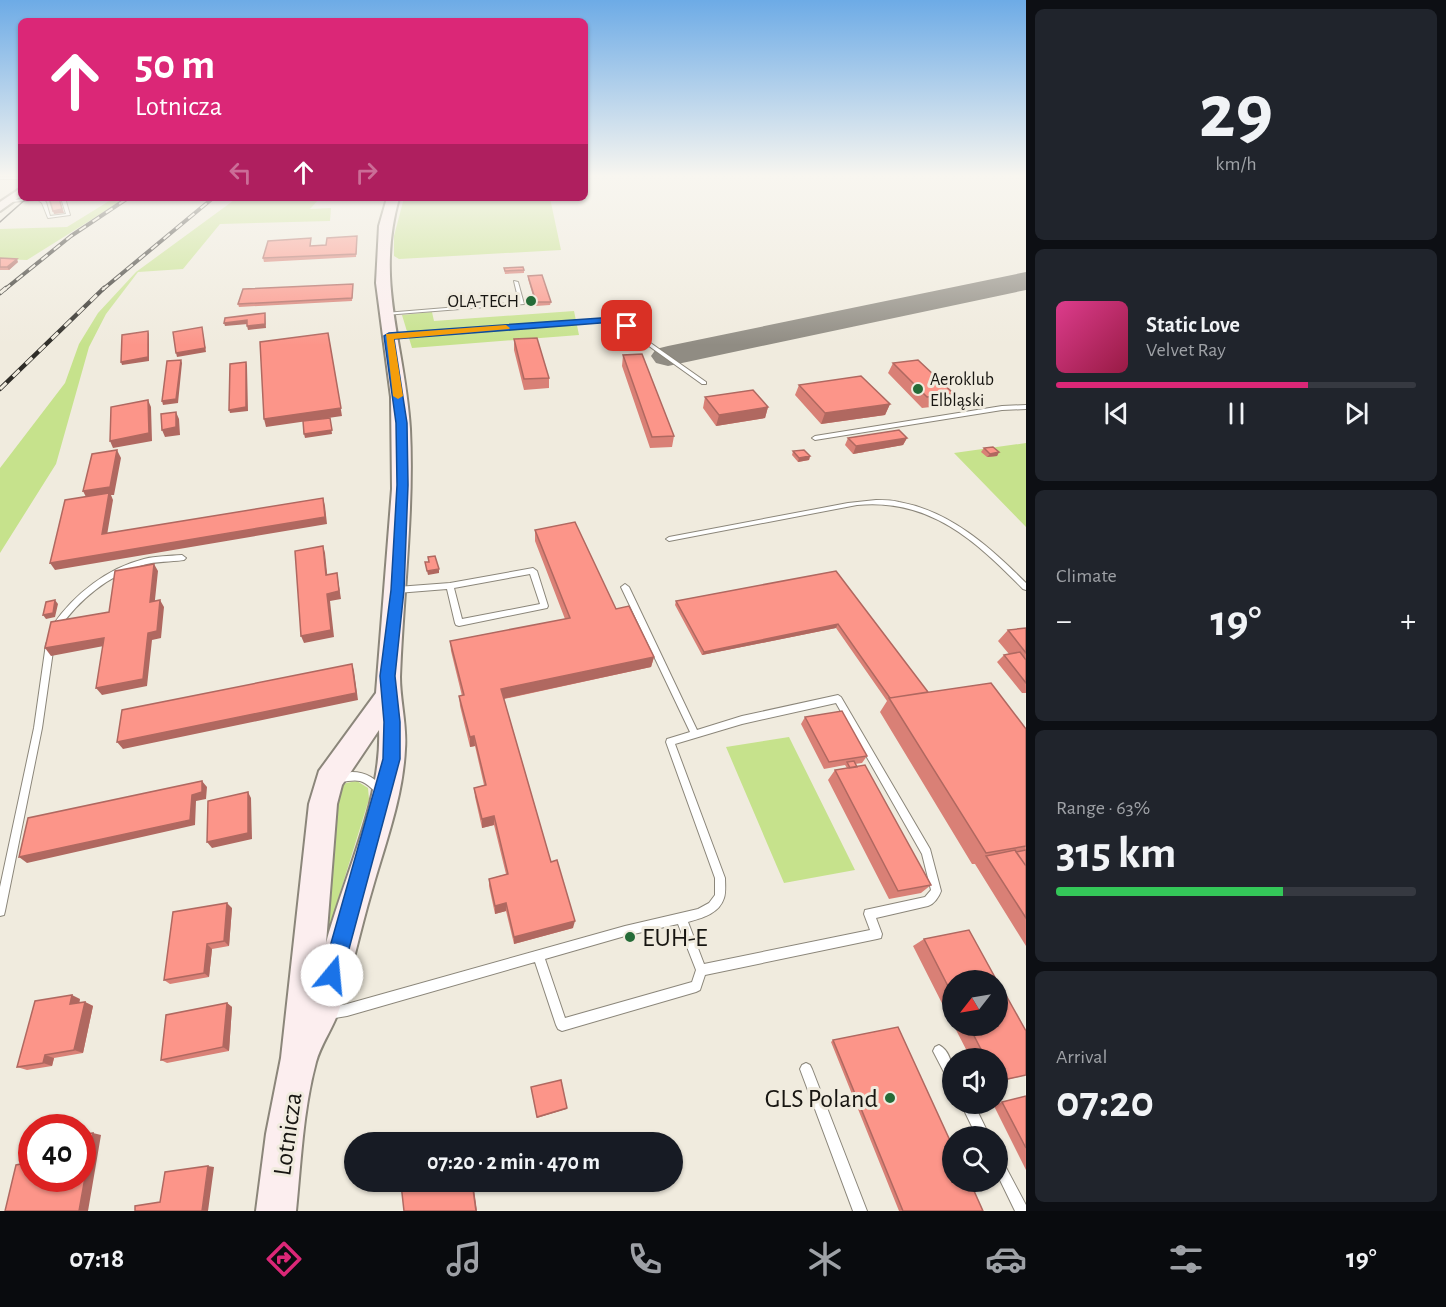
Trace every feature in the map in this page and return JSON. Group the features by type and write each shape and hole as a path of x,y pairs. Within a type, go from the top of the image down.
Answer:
{"street":[{"path":"299,1058 320,1015 392,759 392,722 388,696 403,485 401,423 381,287 381,254 384,233"},
{"path":"299,1058 319,822 329,780 388,696"},
{"name":"Lotnicza","path":"276,1211 285,1134 299,1058"}],"lane":[{"path":"385,314 522,303 516,282"},
{"path":"389,336 615,320 704,384"},
{"path":"815,438 1002,408 1026,407"},
{"path":"669,539 856,503 889,503 918,509 956,526 988,549 1026,587"},
{"path":"0,911 20,824 53,633 63,615 77,601 120,572 142,562 182,558"},
{"path":"397,590 450,586 533,571 544,606 459,623 450,586"},
{"path":"625,587 695,734"},
{"path":"320,1015 347,1010 538,956 699,914 713,907 720,896 720,878 670,742 838,699 927,852 936,891 928,900 869,914 878,934 701,970"},
{"path":"329,780 358,774 366,777 383,794"},
{"path":"538,956 562,1025 696,986 701,970 681,918"},
{"path":"939,1051 942,1057"},
{"path":"806,1069 860,1211"},
{"path":"1008,1184 1022,1211"}],"green space":[{"path":"0,233 71,233 27,260 0,259"},
{"path":"190,233 213,233 183,269 138,272 106,314 89,347 56,464 0,553 0,468 65,383 79,344 98,313 136,272"},
{"path":"395,233 557,233 561,250 399,259 394,256"},
{"path":"574,311 579,335 412,348 402,315 432,312 434,321"},
{"path":"1026,443 1026,527 954,453"},
{"path":"789,737 855,870 784,883 726,747"},
{"path":"357,781 368,788 369,799 323,948 337,791 346,783"}],"building":[{"path":"357,236 356,254 263,258 268,241 311,238 310,246 326,245 327,238"},
{"path":"0,258 17,259 7,267 0,267"},
{"path":"523,267 524,270 505,271 504,268"},
{"path":"542,275 551,302 536,302 528,276"},
{"path":"353,284 352,298 238,304 243,289"},
{"path":"265,313 265,324 247,326 247,320 224,323 225,318"},
{"path":"202,327 205,348 176,353 173,332"},
{"path":"148,331 148,357 121,362 122,335"},
{"path":"328,333 341,408 264,419 260,342"},
{"path":"537,338 549,378 524,379 514,339"},
{"path":"642,354 674,436 652,437 623,355"},
{"path":"181,360 176,399 162,401 167,361"},
{"path":"918,360 954,394 927,397 893,363"},
{"path":"246,362 246,407 229,410 230,364"},
{"path":"861,376 890,404 825,413 799,385"},
{"path":"753,390 768,407 719,415 705,397"},
{"path":"148,400 149,433 110,441 111,407"},
{"path":"176,412 176,427 162,430 161,414"},
{"path":"330,418 332,430 304,434 303,421"},
{"path":"899,430 907,438 856,446 848,438"},
{"path":"993,447 999,452 990,454 984,448"},
{"path":"117,450 110,487 83,491 92,454"},
{"path":"804,450 810,456 799,458 793,451"},
{"path":"109,493 102,534 323,498 325,517 50,563 65,500"},
{"path":"575,522 616,609 629,606 654,657 501,689 551,862 557,860 575,921 514,937 506,903 495,906 489,879 508,874 494,816 482,819 474,788 486,785 474,736 470,737 459,696 464,695 450,641 570,618 535,530"},
{"path":"323,546 326,575 337,573 339,591 327,594 331,630 301,636 295,551"},
{"path":"435,556 439,569 427,571 425,562 429,562 428,557"},
{"path":"154,564 150,602 160,600 157,631 148,633 143,679 96,688 104,638 45,648 51,622 109,612 115,571"},
{"path":"836,571 928,692 890,698 838,624 704,652 676,601"},
{"path":"55,600 53,613 43,615 46,602"},
{"path":"1026,628 1026,653 1008,630"},
{"path":"1020,652 1026,660 1026,683 1004,655"},
{"path":"352,664 356,693 117,742 122,710"},
{"path":"991,683 1026,729 1026,846 986,853 889,698"},
{"path":"842,711 867,756 829,762 805,717"},
{"path":"854,761 857,767 850,768 847,762"},
{"path":"865,765 931,885 898,891 835,770"},
{"path":"202,781 202,792 192,795 190,820 19,857 28,818"},
{"path":"248,792 248,833 207,842 208,801"},
{"path":"1015,850 1026,866 1026,918 986,856"},
{"path":"1026,850 1026,866 1016,852"},
{"path":"227,903 224,941 207,944 204,973 164,980 173,912"},
{"path":"969,930 991,970 942,970 942,974 924,939"},
{"path":"72,995 70,1004 85,1002 74,1050 45,1055 43,1063 17,1067 35,1001"},
{"path":"1008,999 1026,1031 1026,1075 1008,1079 1008,1048 980,1048 974,1036 1008,1036"},
{"path":"227,1003 223,1047 161,1060 166,1015"},
{"name":"GLS Poland","path":"898,1027 943,1126 942,1192 974,1192 983,1211 903,1211 833,1040"},
{"path":"561,1080 567,1108 537,1117 531,1087"},
{"path":"1026,1096 1026,1148 1008,1114 1008,1100"},
{"path":"16,1165 18,1165 18,1192 82,1192 79,1211 5,1211"},
{"path":"208,1166 202,1211 135,1211 135,1206 160,1202 165,1172"},
{"path":"402,1192 473,1192 476,1211 404,1211"}],"taxiway":[{"path":"668,356 1026,281"}],"railway":[{"path":"4,290 76,233"},
{"path":"102,290 171,233"},
{"path":"0,293 6,288"},
{"path":"0,389 104,288"}],"slow traffic":[{"path":"398,396 389,336 506,328"}],"place":[{"name":"OLA-TECH","path":"531,301"},
{"name":"Aeroklub Elbląski","path":"918,389"},
{"name":"EUH-E","path":"630,937"},
{"name":"GLS Poland","path":"890,1098"}],"route":[{"path":"332,975 368,854 392,759 388,676 397,590 403,485 401,423 389,336 615,320 627,326"}]}
